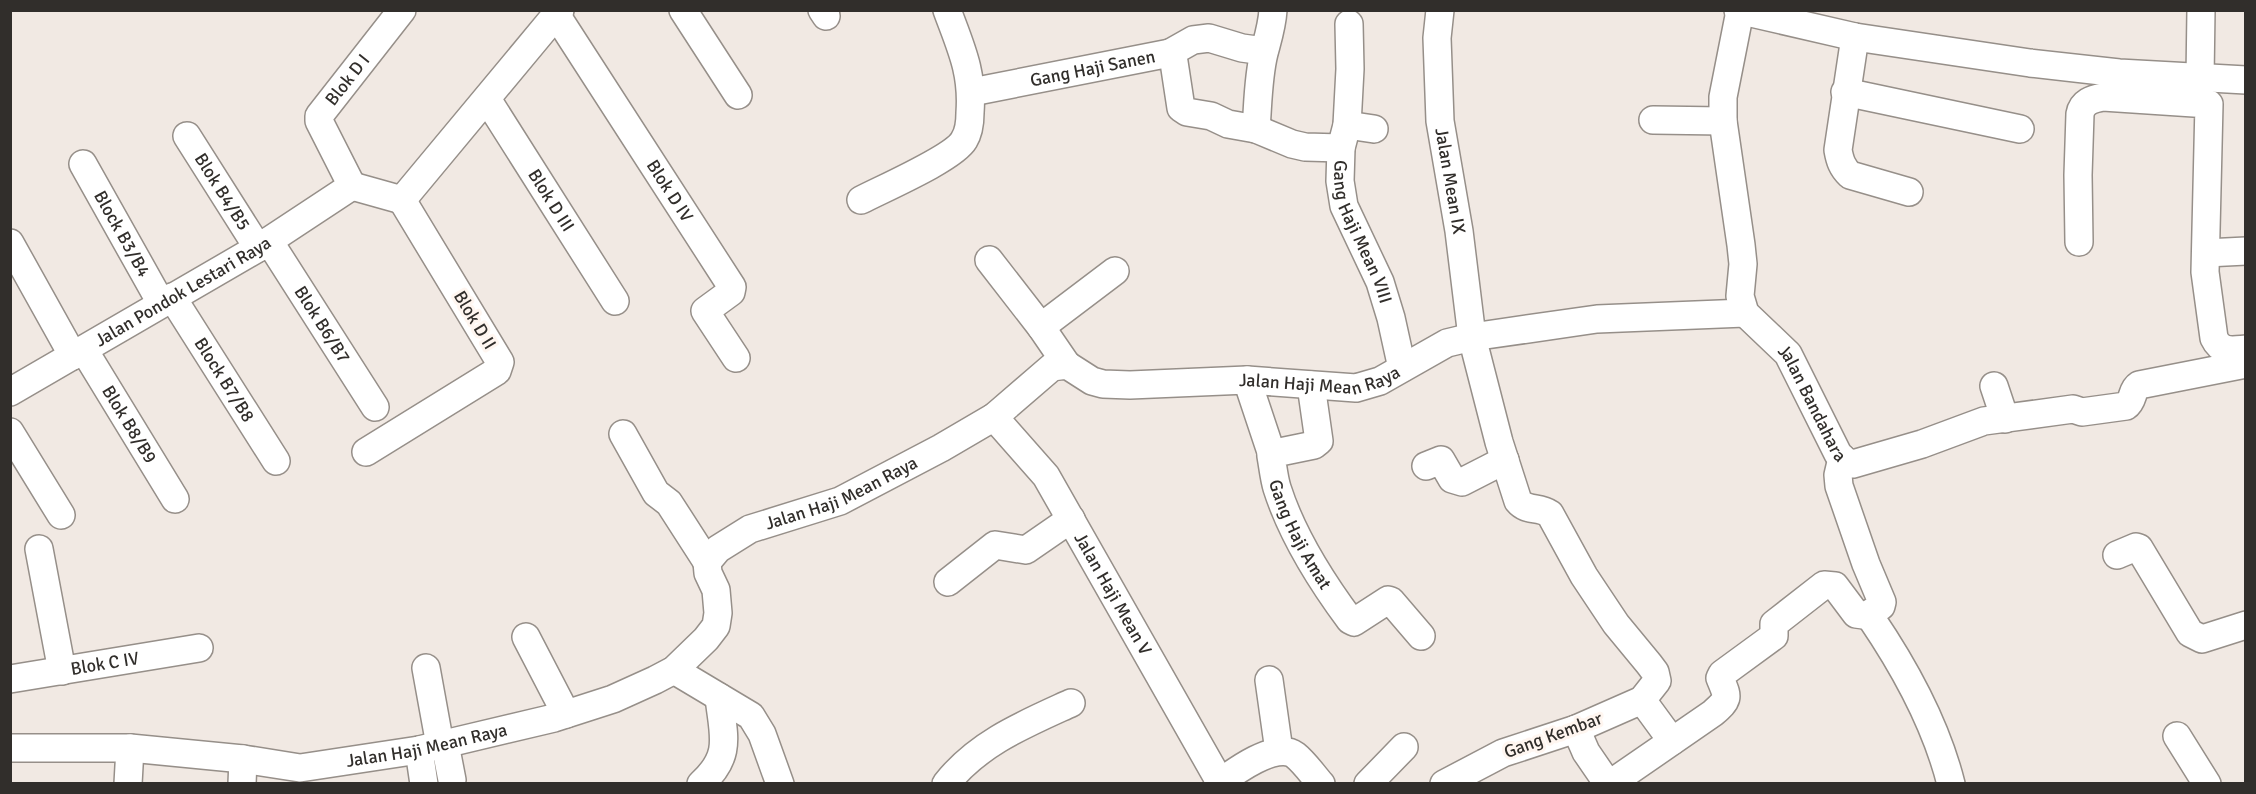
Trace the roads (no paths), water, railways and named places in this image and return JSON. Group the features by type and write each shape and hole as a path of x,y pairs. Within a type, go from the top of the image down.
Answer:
{"street":[{"name":"Blok D I","path":"352,186 319,121 319,116 402,10"},
{"path":"683,10 738,95"},
{"path":"861,200 950,153 964,141 969,125 972,92 968,63 947,10"},
{"path":"1256,129 1264,51 1272,23 1273,10"},
{"name":"Jalan Mean IX","path":"1440,10 1437,38 1440,121 1459,231 1473,344 1505,460 1518,501 1526,508 1540,509 1550,514 1584,576 1616,624 1655,672 1649,690"},
{"path":"2200,78 2201,10"},
{"path":"1745,313 1740,296 1743,264 1741,245 1723,121 1723,98 1739,11 1856,38 2030,63 2119,73 2246,80"},
{"path":"352,186 402,200 558,13"},
{"name":"Blok D IV","path":"558,13 732,287 731,292 705,311 736,358"},
{"name":"Gang Haji Mean VIII","path":"1349,24 1350,69 1340,181 1344,206 1380,282 1402,368"},
{"path":"1170,53 1193,40 1209,38 1242,48 1264,51"},
{"path":"1856,38 1845,92 1838,150 1843,168 1850,175 1909,192"},
{"name":"Gang Haji Sanen","path":"972,92 1170,53 1174,62 1181,108 1187,112 1211,116 1228,124 1256,129 1305,147 1374,129"},
{"path":"1845,92 2020,129"},
{"path":"2079,242 2078,175 2081,109 2093,99 2103,97 2209,104 2206,289 2216,341 2224,349 2246,349"},
{"name":"Blok D III","path":"487,99 615,301"},
{"path":"1653,120 1723,121"},
{"name":"Blok B4/B5","path":"187,136 264,244"},
{"name":"Block B3/B4","path":"83,164 167,300"},
{"name":"Jalan Pondok Lestari Raya","path":"10,392 264,244 352,186"},
{"name":"Blok D II","path":"366,453 497,371 500,362 402,200"},
{"name":"Blok B8/B9","path":"10,243 79,353 175,498"},
{"name":"Blok B6/B7","path":"264,244 375,407"},
{"path":"2206,253 2246,251"},
{"path":"989,260 1067,365"},
{"path":"1041,327 1115,271"},
{"name":"Block B7/B8","path":"167,300 276,461"},
{"name":"Jalan Haji Mean Raya","path":"10,748 130,748 242,771 300,768 435,746 566,714 613,699 674,670 716,626 718,613 716,590 708,573 707,562 718,549 750,528 840,501 941,448 994,417 1052,367 1067,365 1092,381 1103,384 1247,381 1356,388 1380,381 1447,343 1473,344 1597,319 1745,313"},
{"name":"Jalan Bandahara","path":"1745,313 1788,354 1842,458 1853,464 1922,444 1984,421 2073,409 2082,412 2126,406 2131,402 2134,390 2139,385 2246,364"},
{"path":"1247,381 1272,455"},
{"name":"Gang Haji Amat","path":"1311,385 1319,441 1314,445 1272,455 1277,488 1290,520 1310,558 1350,620 1354,622 1388,600 1421,636"},
{"path":"1994,386 2005,419"},
{"name":"Jalan Haji Mean V","path":"994,417 1046,476 1219,782"},
{"path":"10,432 61,515"},
{"path":"623,434 656,493 672,507 707,562"},
{"path":"1842,458 1838,475 1839,486 1882,602 1871,616"},
{"path":"1426,466 1441,460 1452,479 1462,482 1505,460"},
{"path":"948,582 995,545 1026,550 1071,519"},
{"path":"2117,555 2136,547 2139,548 2190,633 2196,637 2202,639 2246,625"},
{"path":"39,549 62,671"},
{"path":"1576,729 1586,752 1609,783 1726,702 1728,696 1720,678 1722,674 1774,636 1774,624 1824,585 1835,586 1856,614 1871,616 1896,655 1943,751 1951,783"},
{"path":"526,637 566,714"},
{"name":"Blok C IV","path":"10,679 199,648"},
{"path":"426,668 435,746 452,780"},
{"path":"674,670 751,716 758,724 780,783"},
{"path":"1269,680 1279,751"},
{"path":"1649,690 1672,741"},
{"name":"Gang Kembar","path":"1444,783 1503,753 1576,729 1649,690"},
{"path":"701,783 714,772 724,750 719,697"},
{"path":"946,783 980,751 1003,735 1071,703"},
{"path":"2177,736 2207,783"},
{"path":"424,783 435,746"},
{"path":"1368,783 1404,747"},
{"path":"128,783 130,748"},
{"path":"1219,782 1269,753 1279,751 1295,755 1321,783"}]}
